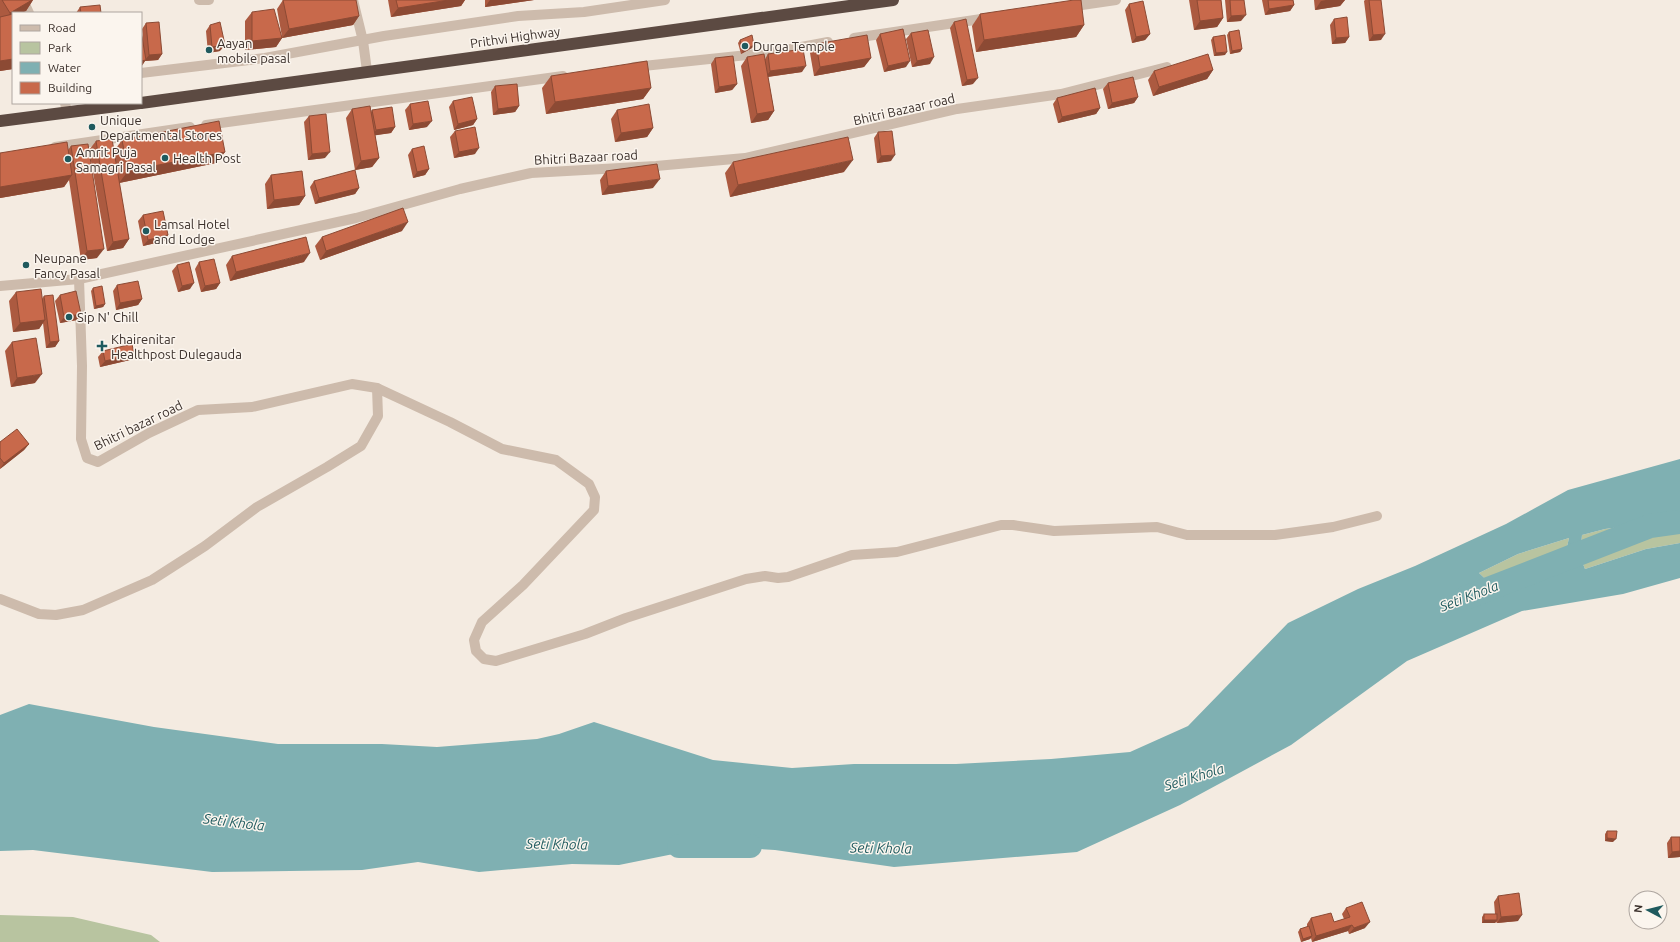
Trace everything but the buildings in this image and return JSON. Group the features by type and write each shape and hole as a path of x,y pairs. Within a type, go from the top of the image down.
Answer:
{"highway":[{"name":"Prithvi Highway","path":"142,103 893,0"},
{"name":"Prithvi Highway","path":"0,121 66,108 125,104"}],"street":[{"path":"23,0 29,12"},
{"path":"199,0 209,0"},
{"path":"353,0 363,41 367,71"},
{"path":"142,73 265,58 384,36 518,16 584,12 665,0"},
{"path":"1057,8 1116,0"},
{"path":"620,69 775,52 841,40 994,17"},
{"name":"Bhitri Bazaar road","path":"0,286 79,280 356,218 460,189 531,173 656,166 745,158 957,109 1061,94 1180,63"},
{"path":"45,148 575,75"},
{"name":"Bhitri bazar road","path":"79,280 82,366 81,439 87,458 98,462 149,433 198,410 252,407 352,384 377,388"},
{"path":"0,599 39,614 56,615 83,610 152,580 205,546 258,507 361,446 378,416 377,388 450,422 502,449 556,460 589,484 595,497 594,510 523,585 482,622 474,640 476,651 484,659 496,661 585,634 626,618 746,579 765,576 778,578 788,577 852,555 897,552 1001,526 1013,525 1054,531 1158,527 1186,535 1275,535 1333,527 1377,516"}],"green space":[{"path":"1673,520 1680,522 1680,543 1646,549 1585,569 1580,556 1582,535 1605,529"},
{"path":"1569,538 1563,564 1536,579 1493,586 1479,573 1518,554"},
{"path":"0,915 73,917 151,935 160,942 0,942"}],"water":[{"path":"1680,459 1680,522 1673,520 1605,529 1582,535 1580,556 1585,569 1646,549 1680,543 1680,578 1623,594 1522,611 1407,661 1291,745 1180,805 1077,852 894,867 775,850 713,846 619,865 572,864 479,872 418,862 362,870 212,872 33,850 0,851 0,715 29,704 154,727 278,744 382,744 437,747 537,739 559,734 594,722 713,760 792,768 854,764 956,764 1051,759 1130,752 1188,726 1288,623 1358,589 1415,566 1506,524 1568,490","holes":["1569,538 1563,564 1536,579 1493,586 1479,573 1518,554"]}],"waterway":[{"name":"Seti Khola","path":"1465,598 1650,526 1680,522"},
{"name":"Seti Khola","path":"679,846 750,846"}],"place":[{"name":"Durga Temple","path":"745,46"},
{"name":"Aayan mobile pasal","path":"209,50"},
{"name":"Unique Departmental Stores","path":"92,127"},
{"name":"Health Post","path":"165,158"},
{"name":"Amrit Puja Samagri Pasal","path":"68,159"},
{"name":"Lamsal Hotel and Lodge","path":"146,231"},
{"name":"Neupane Fancy Pasal","path":"26,265"},
{"name":"Sip N' Chill","path":"69,317"},
{"name":"Khairenitar Healthpost Dulegauda","path":"102,346"}]}
